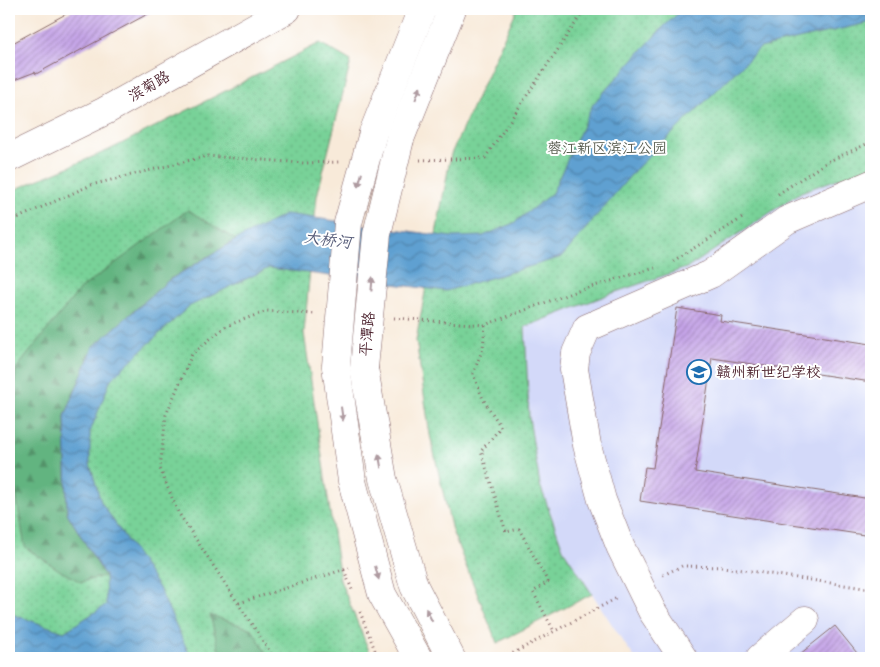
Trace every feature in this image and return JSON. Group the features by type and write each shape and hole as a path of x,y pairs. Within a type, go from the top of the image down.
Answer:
{"street":[{"name":"滨菊路","path":"9,158 104,111 288,9"},
{"path":"399,9 407,47"},
{"name":"平潭路","path":"418,658 382,594 352,481 336,366 348,222 373,133 422,9"},
{"name":"平潭路","path":"451,658 414,586 383,479 364,368 377,234 400,139 452,9"},
{"path":"683,658 652,611 639,586 620,546 602,500 587,445 574,369 576,353 587,328 712,274 787,220 871,184"},
{"path":"760,658 805,620"}],"path":[{"path":"418,160 485,158 585,9"},
{"path":"773,198 827,162 871,142"},
{"path":"9,222 91,185 207,156 304,163 342,162"},
{"path":"666,265 749,213"},
{"path":"385,317 485,325 574,292 657,268"},
{"path":"274,658 239,602 178,512 160,469 166,415 192,354 226,326 267,311 316,314"},
{"path":"485,325 483,348 473,374 483,399 501,427 481,451 506,532 519,529 548,582 533,592 554,631"},
{"path":"239,602 339,572 373,559"},
{"path":"504,658 639,586 682,566 723,567 871,589"}],"shaded area":[{"name":"赣州新世纪学校","path":"871,167 871,658 635,658 563,549 540,485 529,418 525,327 607,295 689,267 801,192"}],"green space":[{"name":"蓉江新区滨江公园","path":"517,9 871,9 871,167 801,192 689,267 607,295 525,327 529,418 540,485 563,549 592,594 497,643 452,531 430,435 416,340 451,154"},
{"path":"320,43 351,61 317,196 304,333 340,580 372,658 9,658 9,192 109,150"},
{"path":"188,210 236,240 169,280 93,347 65,416 67,513 105,576 81,582 62,572 25,547 9,454 16,369 80,289"},
{"path":"210,615 252,629 269,658 221,658"}],"water":[{"name":"大桥河","path":"683,9 871,9 871,22 760,48 635,170 562,257 446,291 269,268 188,307 111,379 90,432 90,464 101,502 159,588 191,658 9,658 9,613 64,632 106,605 105,576 67,513 65,416 93,347 169,280 236,240 286,214 452,237 483,236 514,223 552,193 593,104 661,29"}],"building":[{"path":"75,9 157,9 36,74 35,72 9,82 9,45"},
{"path":"677,308 721,315 720,321 871,344 871,382 712,358 695,472 871,499 871,536 640,501 645,467 653,468"},
{"path":"835,626 861,658 795,658"}],"place":[{"name":"赣州新世纪学校","path":"699,372"}]}
